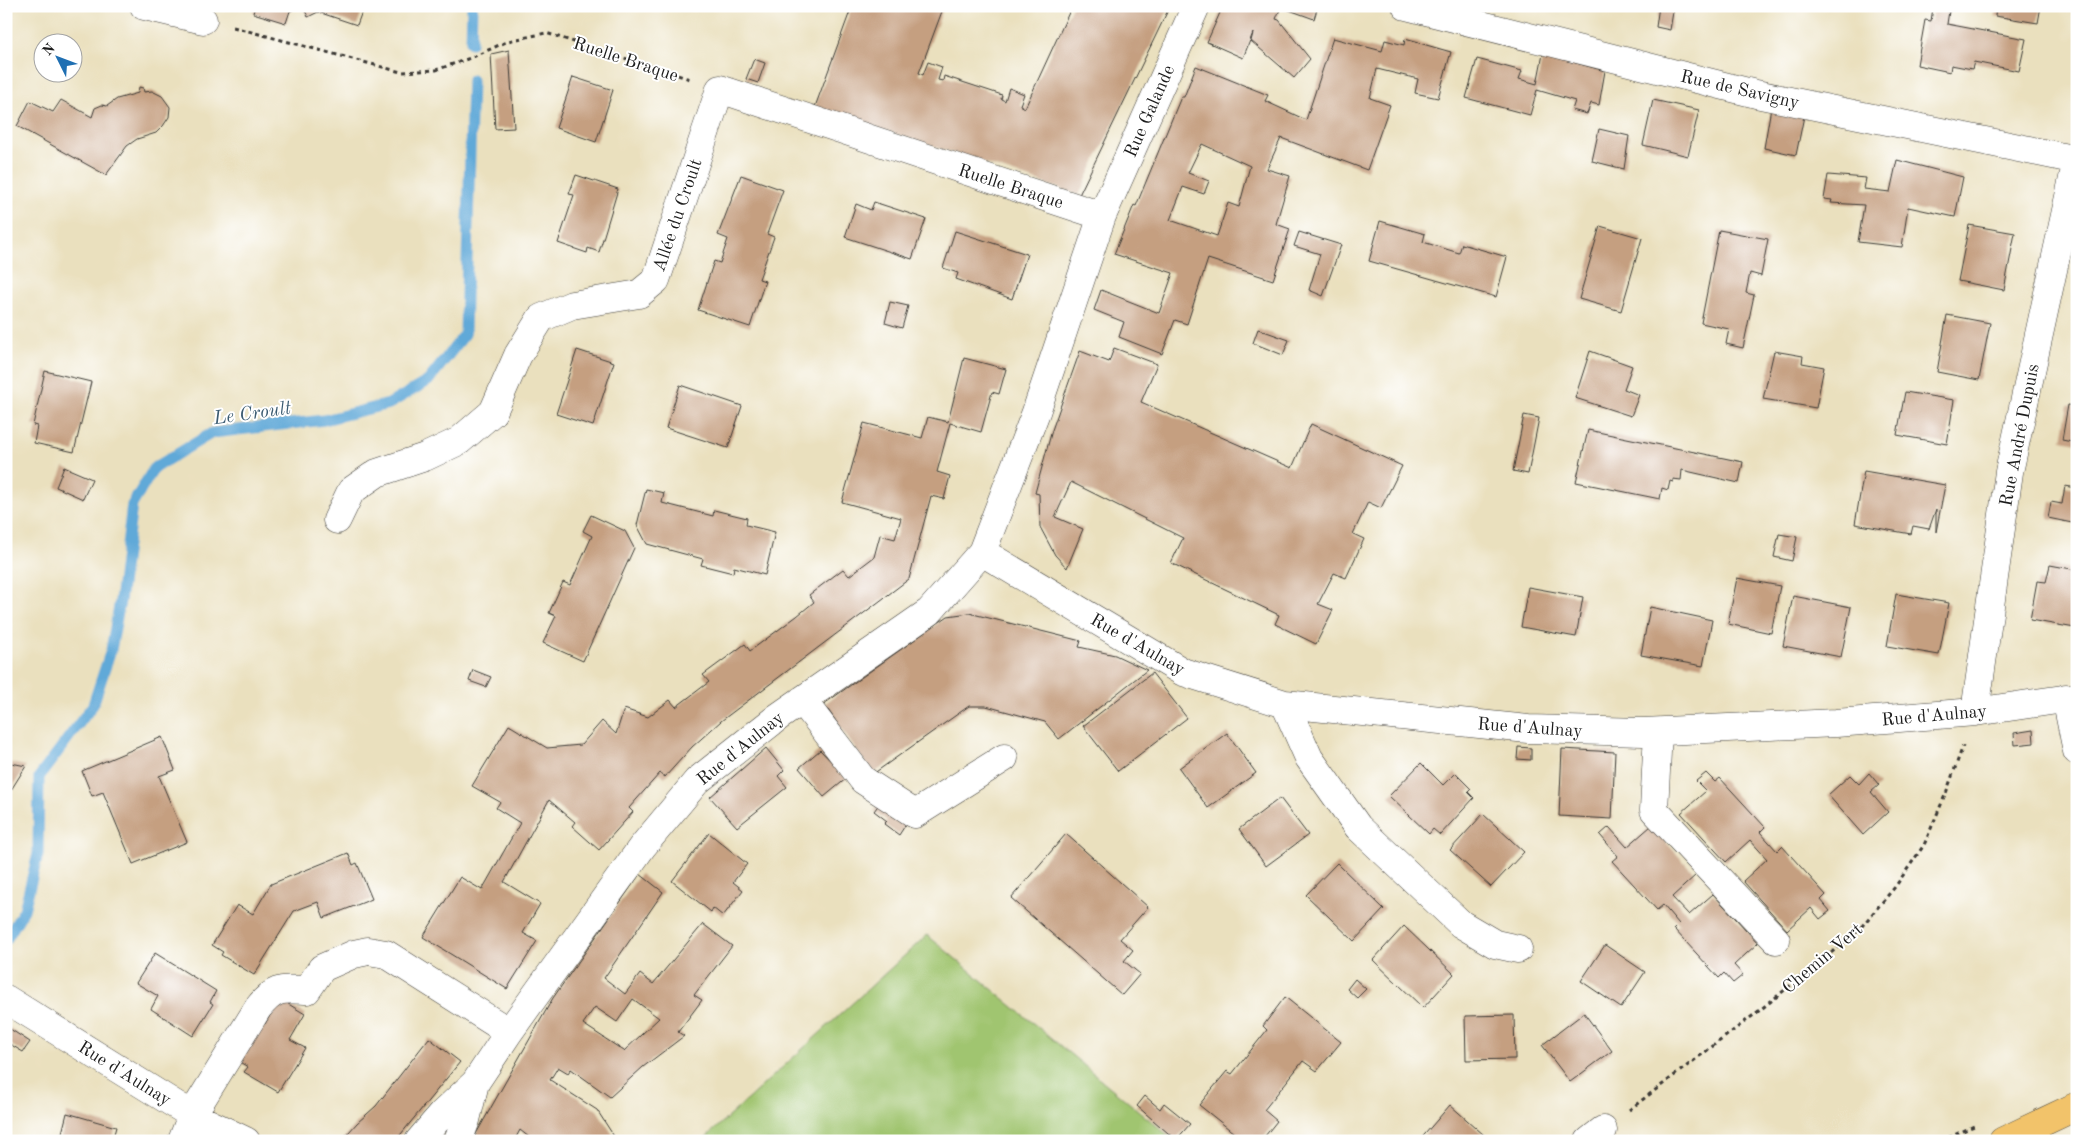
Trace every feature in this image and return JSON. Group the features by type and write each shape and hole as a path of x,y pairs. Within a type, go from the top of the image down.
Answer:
{"main road":[{"path":"2003,1141 2077,1106"}],"street":[{"path":"144,6 203,20"},
{"name":"Rue Galande","path":"982,552 1036,412 1102,216 1196,6"},
{"name":"Rue de Savigny","path":"1406,6 1756,94 2077,160"},
{"name":"Ruelle Braque","path":"720,89 1102,216"},
{"name":"Allée du Croult","path":"337,520 351,491 377,473 425,457 459,442 493,412 518,355 541,318 572,305 638,294 656,280 720,89"},
{"name":"Rue André Dupuis","path":"1976,712 2009,472 2077,160"},
{"name":"Rue d'Aulnay","path":"419,1141 442,1114 475,1083 508,1032 642,847 697,781 778,717 929,612 982,552 1183,672 1285,704 1528,729 1658,732 1836,723 1976,712 2071,698"},
{"path":"2071,698 2077,751"},
{"path":"802,700 864,780 915,814 1004,758"},
{"path":"1285,704 1309,758 1358,827 1461,924 1495,944 1518,950"},
{"path":"1658,732 1654,810 1776,940"},
{"path":"182,1141 192,1115 258,1008 268,996 279,989 306,990 322,968 354,954 368,951 386,954 508,1032"},
{"name":"Rue d'Aulnay","path":"6,999 192,1115 246,1141"},
{"name":"Rue d'Aulnay","path":"458,1141 466,1120 475,1083"}],"path":[{"name":"Ruelle Braque","path":"203,20 401,72 436,70 473,57 508,41 546,33 720,89"},
{"name":"Chemin Vert","path":"1596,1135 1755,1014 1857,932 1895,887 1924,844 1946,793 1976,712"}],"green space":[{"path":"927,935 1175,1141 702,1141"}],"building":[{"path":"255,6 301,6 290,11 286,23 253,13"},
{"path":"303,6 364,6 357,25 318,12 308,17"},
{"path":"852,6 944,6 919,73 923,75 928,62 942,67 938,80 943,81 944,76 1002,95 1001,99 1005,101 1009,88 1024,94 1020,105 1025,108 1072,6 1170,6 1079,195 815,107"},
{"path":"1223,6 1318,6 1314,19 1281,7 1276,19 1279,20 1310,59 1294,78 1251,41 1253,33 1243,58 1207,42"},
{"path":"1659,6 1674,6 1670,30 1656,27"},
{"path":"1996,6 2041,6 2038,23 1995,16"},
{"path":"1933,8 1949,11 1947,24 2026,39 2019,71 1974,62 1972,69 1951,65 1950,72 1917,65 1925,20 1931,21"},
{"path":"1333,38 1382,51 1385,40 1404,45 1405,39 1451,52 1438,98 1415,93 1418,79 1377,69 1370,98 1390,105 1367,170 1281,138 1267,169 1290,176 1276,224 1290,229 1273,280 1208,259 1187,324 1175,320 1162,354 1119,337 1124,322 1094,310 1101,290 1159,313 1173,273 1114,254 1196,66 1268,95 1265,101 1306,120","holes":["1202,144 1250,166 1239,207 1228,203 1217,236 1170,220 1183,187 1204,194 1209,181 1188,173"]},
{"path":"509,50 514,128 495,129 491,54"},
{"path":"1543,54 1605,71 1599,105 1591,103 1587,114 1572,110 1575,101 1537,90 1530,115 1466,98 1477,59 1522,71 1519,79 1537,84"},
{"path":"754,59 765,63 758,83 746,79"},
{"path":"573,77 613,90 596,142 556,128"},
{"path":"139,87 143,88 144,92 152,91 162,96 170,107 169,117 156,133 137,139 127,146 106,175 17,126 30,101 53,112 61,100 92,117 95,108 102,105 107,106 117,99 138,93"},
{"path":"1653,100 1699,110 1688,156 1643,145"},
{"path":"1771,108 1804,116 1796,155 1764,148"},
{"path":"1599,129 1629,136 1624,169 1592,161"},
{"path":"1897,160 1963,177 1955,217 1908,207 1902,247 1858,242 1864,205 1831,203 1832,200 1824,199 1828,175 1866,178 1864,189 1890,192"},
{"path":"576,175 618,189 599,252 588,248 587,253 558,243 574,195 569,194"},
{"path":"741,175 783,190 767,234 774,237 759,279 765,281 750,327 698,310 714,261 720,263 728,239 718,235"},
{"path":"874,202 926,219 912,259 845,237 856,204 871,210"},
{"path":"1380,221 1425,234 1423,242 1459,253 1462,244 1507,257 1496,297 1369,261"},
{"path":"1969,225 2015,233 2004,290 1958,281"},
{"path":"1600,226 1642,238 1621,311 1579,299"},
{"path":"1719,230 1768,239 1761,276 1750,273 1746,293 1754,295 1743,348 1726,344 1729,329 1701,323"},
{"path":"955,231 1027,254 1012,299 956,279 958,273 943,268"},
{"path":"1299,232 1341,245 1323,296 1309,290 1320,254 1294,246"},
{"path":"890,302 908,306 902,328 885,323"},
{"path":"1947,315 1990,323 1979,380 1937,372"},
{"path":"1258,329 1289,340 1283,355 1253,343"},
{"path":"1114,348 1157,364 1141,402 1292,468 1311,424 1402,466 1381,508 1368,502 1353,534 1364,539 1346,578 1334,573 1318,604 1333,610 1316,644 1275,624 1279,615 1171,563 1183,538 1071,482 1055,517 1083,529 1067,568 1055,555 1040,527 1039,494 1035,493 1052,430 1080,351 1109,362"},
{"path":"577,350 614,362 593,426 556,414"},
{"path":"1590,351 1632,366 1624,389 1639,395 1631,416 1575,398"},
{"path":"1774,351 1803,356 1802,363 1824,367 1816,408 1763,399"},
{"path":"964,358 1006,369 999,394 992,392 981,432 950,423 937,472 950,476 944,499 931,496 909,579 721,721 692,747 665,777 660,773 629,808 633,812 599,850 572,826 575,822 549,800 504,882 540,904 523,933 537,941 507,989 423,937 460,877 482,890 520,823 496,808 500,802 472,786 509,725 547,748 581,745 602,721 616,734 624,709 648,717 670,700 676,707 709,682 703,675 745,644 750,651 797,616 814,602 809,595 843,569 849,576 874,557 880,535 895,539 901,518 842,502 864,423 922,438 928,417 948,422"},
{"path":"45,371 91,382 74,452 34,443 37,426 33,425"},
{"path":"680,385 742,406 728,448 666,428"},
{"path":"1905,392 1954,400 1947,444 1897,435"},
{"path":"2068,405 2077,406 2077,443 2062,440"},
{"path":"1524,415 1539,418 1528,474 1513,471"},
{"path":"1588,430 1743,462 1739,483 1682,470 1681,480 1673,479 1673,482 1670,481 1668,490 1662,488 1660,499 1576,482"},
{"path":"64,467 92,479 83,499 56,487"},
{"path":"1864,471 1945,485 1936,532 1936,509 1929,529 1913,526 1911,534 1855,524"},
{"path":"2065,486 2077,488 2077,524 2048,518 2051,502 2062,504"},
{"path":"646,489 664,493 662,503 713,516 714,510 747,518 746,525 775,532 765,575 734,567 733,573 701,565 703,559 647,544 637,525"},
{"path":"591,515 625,531 634,548 583,661 543,643 556,616 549,613 563,582 570,585 592,536 583,531"},
{"path":"1779,534 1797,537 1792,561 1774,557"},
{"path":"2050,565 2077,570 2077,627 2075,628 2030,620 2037,581 2046,582"},
{"path":"1737,578 1780,586 1771,633 1728,624"},
{"path":"1528,587 1583,597 1576,637 1521,627"},
{"path":"1896,594 1949,603 1939,655 1887,646"},
{"path":"1793,596 1851,607 1841,657 1783,646"},
{"path":"1650,607 1712,620 1703,666 1641,655"},
{"path":"969,613 1081,641 1079,647 1115,655 1147,670 1059,739 1045,722 986,706 969,706 873,774 824,704 948,616"},
{"path":"473,670 491,677 486,687 469,681"},
{"path":"1152,673 1187,718 1118,771 1083,726"},
{"path":"2033,730 2034,743 2015,745 2014,733"},
{"path":"1227,733 1256,773 1208,808 1179,768"},
{"path":"162,737 175,770 159,776 187,842 133,864 103,792 92,796 82,771"},
{"path":"1518,747 1531,748 1531,760 1517,759"},
{"path":"766,748 784,770 778,776 787,787 737,827 710,797"},
{"path":"1562,749 1615,752 1612,819 1559,816"},
{"path":"820,750 847,778 824,797 799,768"},
{"path":"6,762 26,766 6,798"},
{"path":"1421,763 1443,785 1455,773 1471,789 1468,792 1474,798 1440,835 1433,829 1429,834 1389,796"},
{"path":"1706,773 1715,782 1720,778 1765,827 1760,832 1777,851 1782,846 1826,895 1821,900 1830,911 1820,919 1811,908 1787,930 1743,881 1767,859 1750,840 1726,862 1681,813 1706,791 1696,781"},
{"path":"1869,773 1879,785 1871,792 1888,812 1863,835 1828,795 1850,775 1859,784"},
{"path":"1280,798 1308,835 1266,866 1239,829"},
{"path":"880,803 908,821 899,835 884,824 887,821 874,811"},
{"path":"1483,814 1524,852 1491,887 1450,850"},
{"path":"1651,826 1696,875 1672,897 1689,915 1713,894 1758,943 1734,965 1743,975 1733,983 1724,973 1719,978 1674,929 1679,924 1663,905 1657,910 1612,861 1618,856 1600,835 1609,827 1627,847"},
{"path":"709,833 747,864 733,882 743,890 723,916 713,908 711,912 672,881"},
{"path":"1066,834 1148,907 1120,939 1133,950 1124,961 1140,974 1122,995 1011,898"},
{"path":"348,853 353,865 357,863 372,899 324,918 318,902 294,911 254,975 221,955 223,952 212,945 237,905 253,914 271,884"},
{"path":"1337,863 1384,909 1354,941 1306,895"},
{"path":"640,874 663,892 604,978 625,994 640,974 653,984 703,924 732,946 694,995 702,1000 678,1032 684,1036 643,1067 610,1097 571,1069 568,1073 558,1067 550,1080 597,1110 617,1141 534,1141 520,1130 514,1141 472,1141 553,998","holes":["633,999 659,1018 624,1051 583,1024 595,1007 617,1022"]},
{"path":"1404,926 1454,974 1423,1008 1373,960"},
{"path":"1605,945 1645,972 1621,1008 1581,981"},
{"path":"155,953 216,991 210,1002 213,1004 193,1036 151,1009 158,996 136,983"},
{"path":"1355,979 1366,989 1357,998 1347,989"},
{"path":"1285,997 1341,1042 1317,1071 1303,1061 1264,1110 1277,1121 1261,1141 1244,1141 1199,1105 1227,1071 1232,1074 1267,1030 1263,1026"},
{"path":"280,999 305,1014 290,1040 305,1048 278,1092 244,1072 248,1067 236,1060 261,1021 265,1024"},
{"path":"1584,1013 1612,1051 1570,1082 1542,1045"},
{"path":"1514,1015 1515,1059 1466,1060 1465,1016"},
{"path":"10,1029 30,1042 23,1052 8,1043 10,1040 6,1038 6,1035"},
{"path":"429,1038 460,1062 401,1134 394,1141 341,1141 376,1106"},
{"path":"1145,1096 1160,1109 1164,1103 1190,1124 1176,1140 1137,1106"},
{"path":"1450,1105 1484,1135 1480,1141 1419,1141"},
{"path":"67,1113 116,1127 112,1141 60,1141"}],"waterway":[{"name":"Le Croult","path":"471,43 472,6"},
{"name":"Le Croult","path":"6,940 24,910 38,854 39,777 93,705 111,650 120,601 132,505 154,468 212,433 324,420 389,404 428,381 465,334 472,80"}]}
